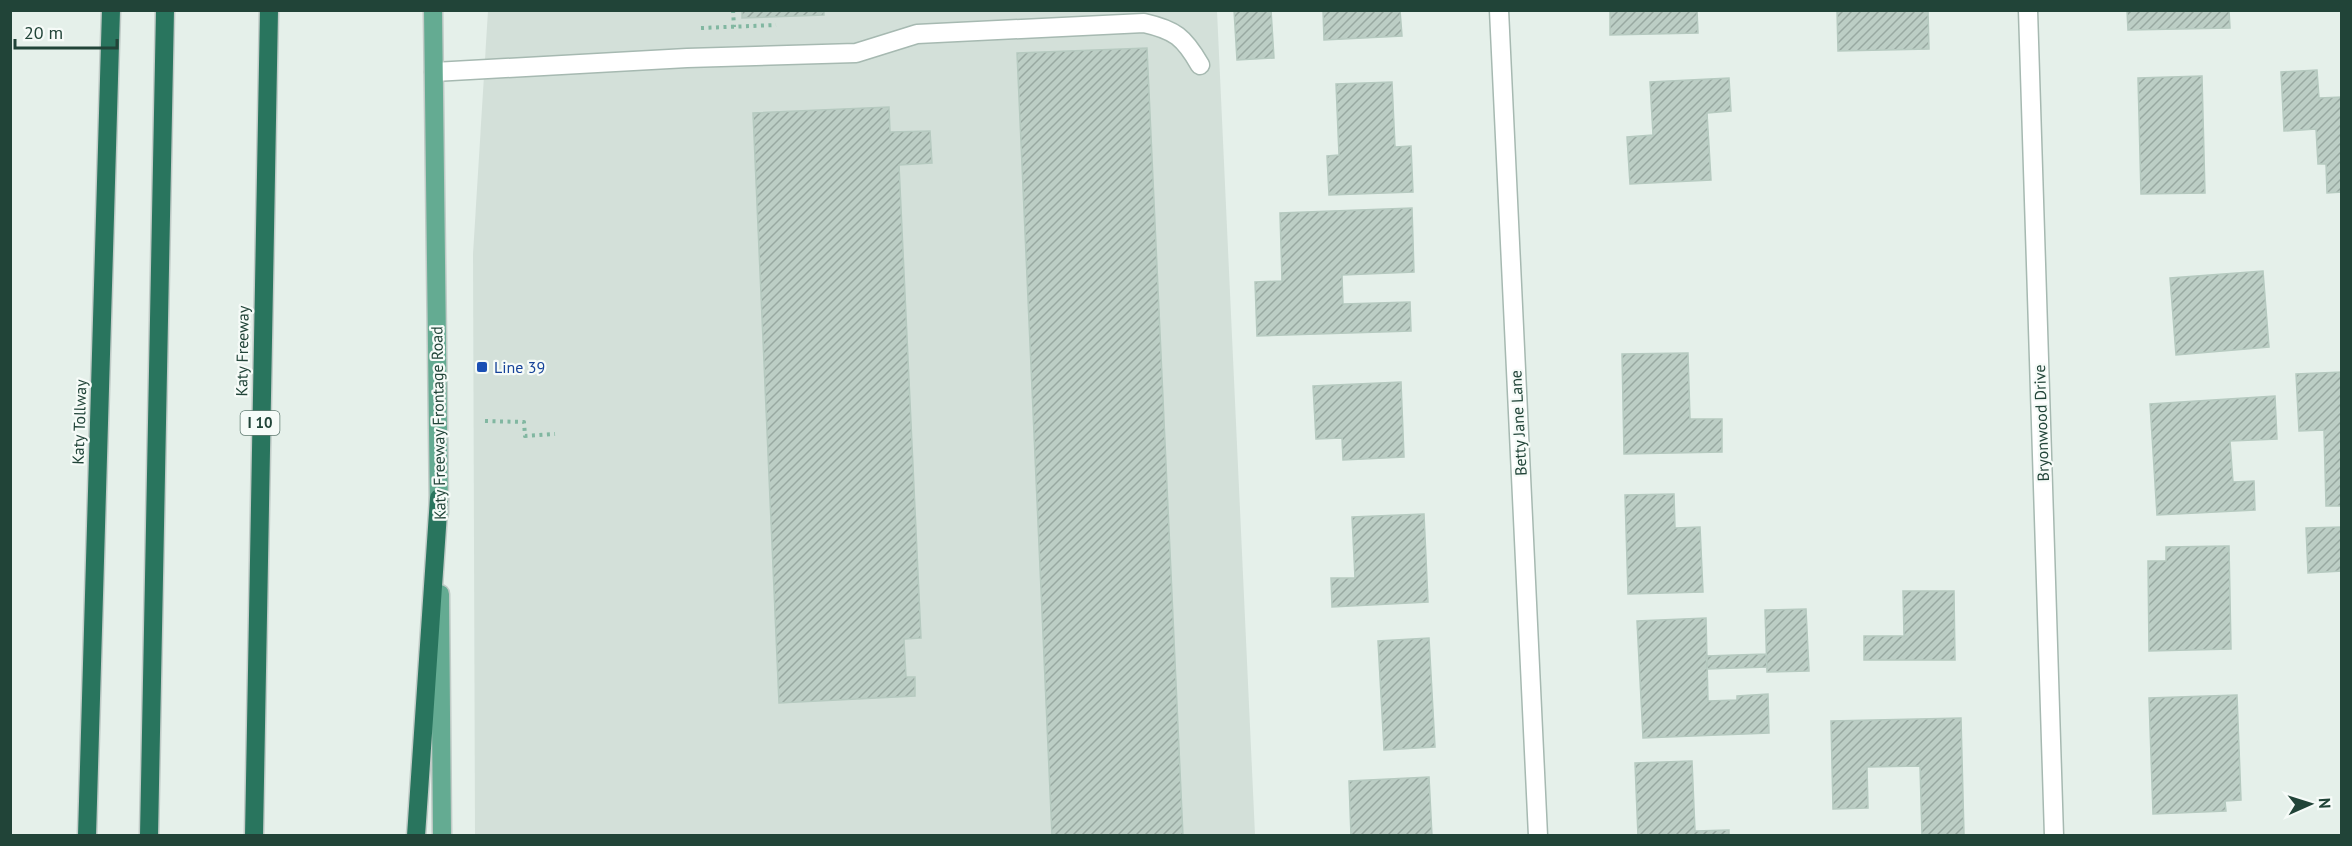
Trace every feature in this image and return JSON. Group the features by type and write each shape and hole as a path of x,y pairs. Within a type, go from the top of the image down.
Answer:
{"highway":[{"name":"Katy Tollway","path":"87,836 111,10"},
{"path":"149,836 165,10"},
{"name":"Katy Freeway","path":"254,836 269,10"},
{"path":"416,836 439,498"}],"main road":[{"name":"Katy Freeway Frontage Road","path":"433,10 442,836"}],"street":[{"name":"Betty Jane Lane","path":"1499,10 1538,836"},
{"name":"Bryonwood Drive","path":"2028,10 2054,836"},
{"path":"434,72 687,58 856,52 917,34 1144,23 1177,33 1189,46 1200,65"}],"path":[{"path":"733,10 734,27"},
{"path":"701,28 776,25"},
{"path":"485,421 524,422 525,436 555,434"}],"shaded area":[{"path":"488,11 1217,11 1255,835 475,835 473,254"}],"building":[{"path":"742,10 824,10 824,15 742,18"},
{"path":"1234,10 1271,10 1274,58 1237,60"},
{"path":"1323,10 1400,10 1402,36 1324,40"},
{"path":"1610,10 1697,10 1698,33 1610,35"},
{"path":"1837,10 1928,10 1929,49 1838,51"},
{"path":"2127,10 2229,10 2230,28 2128,30"},
{"path":"1147,48 1183,836 1052,836 1017,53"},
{"path":"2317,70 2319,98 2342,97 2342,192 2327,193 2326,164 2318,164 2316,129 2284,131 2281,72"},
{"path":"2202,76 2205,193 2141,194 2138,78"},
{"path":"1729,78 1731,111 1707,113 1711,180 1630,184 1627,137 1653,135 1650,82"},
{"path":"1392,82 1395,147 1411,146 1413,192 1329,195 1327,156 1339,155 1336,84"},
{"path":"889,107 890,132 930,131 932,163 899,165 921,638 904,639 906,677 915,677 915,696 779,703 753,113"},
{"path":"1412,208 1414,272 1342,275 1343,304 1410,302 1411,331 1257,336 1255,282 1282,281 1280,213"},
{"path":"2263,271 2269,347 2176,355 2170,278"},
{"path":"1688,353 1690,419 1722,419 1722,452 1624,454 1622,354"},
{"path":"2342,372 2342,506 2326,506 2324,430 2299,431 2296,374"},
{"path":"1401,382 1404,457 1343,460 1342,438 1316,439 1313,386"},
{"path":"2275,396 2277,439 2230,441 2233,482 2254,481 2255,510 2157,515 2150,404"},
{"path":"1674,494 1675,528 1700,527 1703,592 1628,594 1625,495"},
{"path":"1424,514 1428,602 1332,607 1331,578 1355,578 1352,517"},
{"path":"2342,527 2342,571 2308,573 2306,528"},
{"path":"2229,546 2231,649 2149,651 2148,561 2166,561 2166,547"},
{"path":"1903,591 1954,591 1955,660 1864,660 1864,636 1904,636"},
{"path":"1806,609 1809,671 1767,672 1765,610"},
{"path":"1706,618 1708,701 1737,700 1737,696 1768,694 1769,733 1643,738 1637,621"},
{"path":"1429,638 1435,747 1384,750 1378,641"},
{"path":"1766,654 1767,667 1707,669 1706,656"},
{"path":"2237,695 2241,800 2225,801 2226,811 2153,814 2149,698"},
{"path":"1961,718 1964,835 1922,836 1920,766 1867,767 1868,808 1833,809 1831,721"},
{"path":"1692,761 1695,831 1729,830 1729,836 1638,836 1635,763"},
{"path":"1429,777 1432,836 1351,836 1349,781"}],"place":[{"name":"Line 39","path":"482,367"}]}
